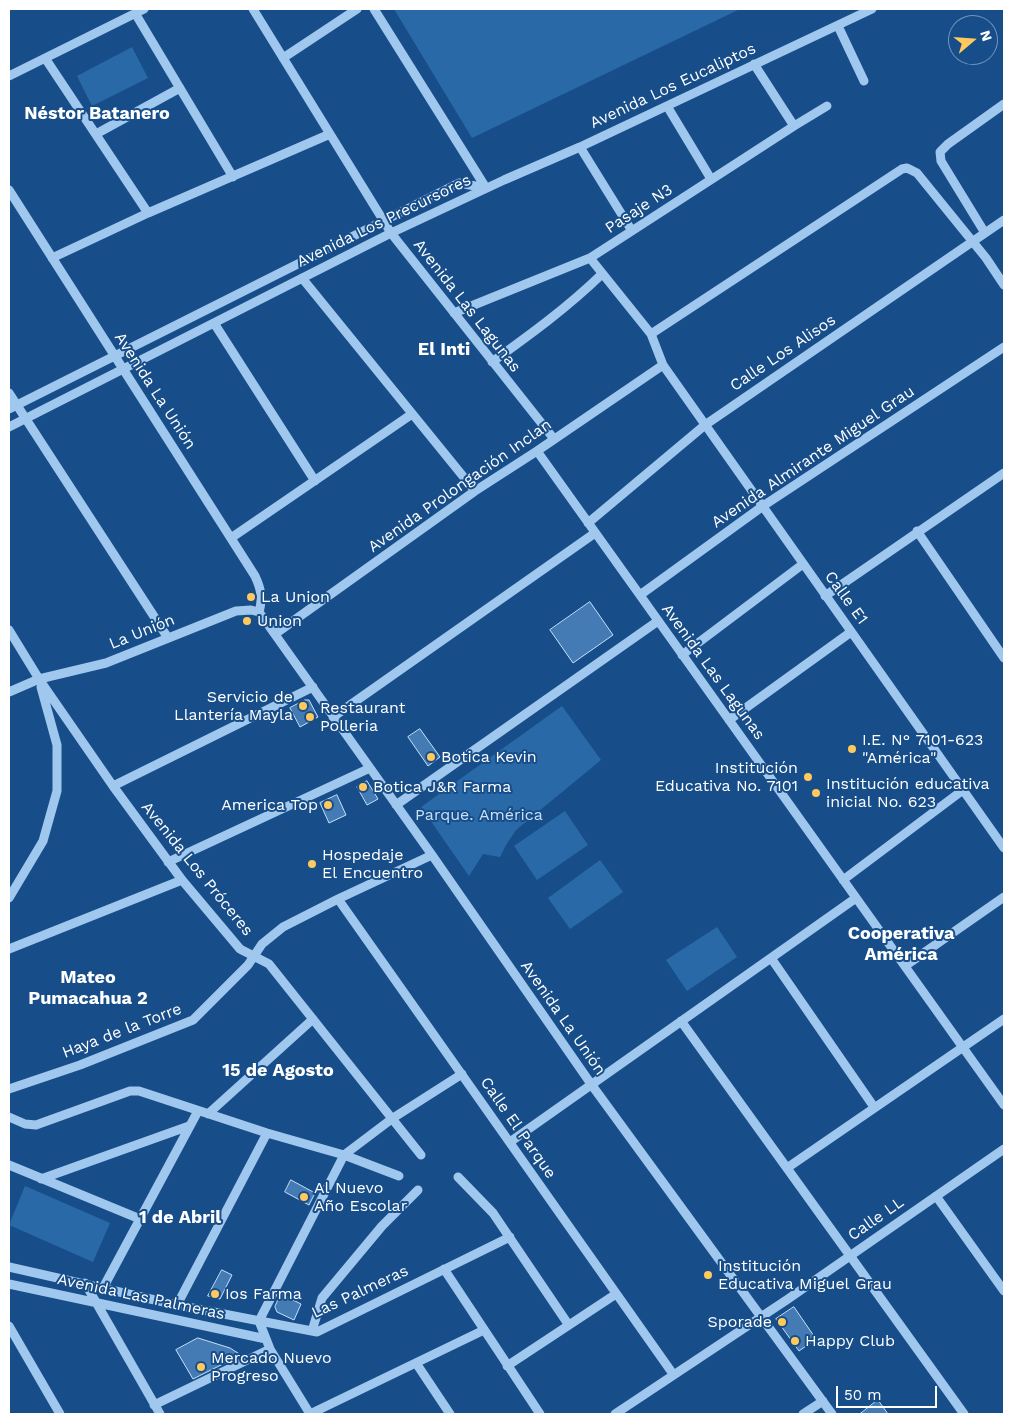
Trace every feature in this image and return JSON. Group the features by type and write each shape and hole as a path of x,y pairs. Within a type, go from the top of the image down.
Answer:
{"street":[{"path":"9,76 144,9"},
{"name":"Avenida Las Lagunas","path":"253,9 391,233 554,439"},
{"path":"283,58 357,9"},
{"path":"374,9 486,188"},
{"name":"Avenida Los Eucaliptos","path":"486,188 580,147 872,9"},
{"path":"135,13 233,177"},
{"path":"838,26 864,81"},
{"path":"46,58 148,214"},
{"path":"754,64 794,126"},
{"path":"96,134 180,88"},
{"path":"985,233 941,161 940,152 948,144 1004,104"},
{"path":"667,106 711,179"},
{"name":"Pasaje N3","path":"454,313 590,258 827,106"},
{"path":"52,258 330,134"},
{"path":"580,147 632,231"},
{"path":"650,334 902,169 908,168 917,173 973,242 1004,284"},
{"name":"Avenida Los Precursores","path":"13,407 459,183 486,188"},
{"name":"Avenida Los Precursores","path":"9,427 391,233 486,188"},
{"name":"Avenida La Unión","path":"9,190 255,576 260,587 262,600 258,612"},
{"name":"Calle Los Alisos","path":"588,523 705,425 1004,220"},
{"name":"Calle E1","path":"590,258 650,334 663,365 1004,848"},
{"path":"492,362 549,321 602,274"},
{"path":"302,278 475,491"},
{"path":"214,323 314,481"},
{"name":"Avenida Almirante Miguel Grau","path":"640,595 763,506 1004,347"},
{"name":"Avenida Prolongación Inclan","path":"275,634 475,491 663,365"},
{"path":"9,392 13,407 26,418 168,638"},
{"path":"231,538 412,414"},
{"name":"Avenida Las Lagunas","path":"537,451 1004,1105"},
{"path":"825,596 1004,473"},
{"path":"917,531 1004,658"},
{"path":"333,717 595,533"},
{"path":"682,655 803,564"},
{"name":"La Unión","path":"9,692 39,680 106,662 236,611 251,610 258,612"},
{"path":"258,612 275,634"},
{"path":"396,805 658,621"},
{"name":"Avenida Los Próceres","path":"9,630 39,680 112,786 182,880 240,949 269,964 421,1155"},
{"path":"729,720 851,632"},
{"name":"Avenida La Unión","path":"275,634 591,1084 832,1414"},
{"path":"9,898 43,841 57,791 57,745 39,680"},
{"path":"112,786 312,686"},
{"path":"168,862 370,768"},
{"path":"843,880 963,790"},
{"name":"Haya de la Torre","path":"9,1089 194,1020 248,965 262,944 282,927 432,855"},
{"path":"9,949 182,880"},
{"path":"904,966 1004,897"},
{"path":"510,1142 856,898"},
{"name":"Calle El Parque","path":"338,899 673,1374"},
{"path":"771,958 874,1107"},
{"path":"208,1114 313,1019"},
{"path":"787,1168 1004,1019"},
{"path":"681,1021 964,1414"},
{"path":"462,1074 393,1118 344,1155 259,1321 270,1349 310,1414 484,1330"},
{"path":"9,1117 25,1124 36,1125 130,1091 139,1091 267,1134 344,1155 399,1176"},
{"path":"103,1288 198,1111"},
{"path":"41,1178 189,1126"},
{"path":"177,1305 267,1134"},
{"name":"Calle LL","path":"615,1414 850,1256 1004,1149"},
{"path":"9,1165 140,1219"},
{"path":"458,1177 493,1212 568,1324"},
{"path":"312,1331 322,1298 382,1226 418,1190"},
{"path":"936,1196 1004,1291"},
{"name":"Las Palmeras","path":"9,1267 177,1305 317,1332 510,1237"},
{"path":"444,1269 540,1414"},
{"name":"Avenida Las Palmeras","path":"9,1284 266,1339"},
{"path":"85,1284 160,1414"},
{"path":"507,1366 616,1294"},
{"path":"9,1326 60,1414"},
{"path":"154,1405 270,1349"},
{"path":"416,1363 450,1414"},
{"path":"803,1414 822,1401"}],"green space":[{"path":"394,9 740,9 472,138"},
{"path":"132,47 148,78 92,106 77,76"},
{"name":"Parque. América","path":"562,706 601,760 516,830 500,857 483,854 469,876 421,807"},
{"path":"565,811 588,845 537,880 514,846"},
{"path":"600,860 623,892 570,929 548,898"},
{"path":"717,927 737,957 687,991 666,960"},
{"path":"25,1186 110,1223 93,1262 9,1225"}],"building":[{"path":"590,602 613,635 573,663 550,630"},
{"path":"305,700 309,700 318,717 300,727 290,708"},
{"path":"420,729 440,757 428,766 408,737"},
{"path":"367,781 378,799 367,805 357,787"},
{"path":"337,795 346,815 329,823 320,803"},
{"path":"291,1180 315,1193 309,1205 285,1192"},
{"path":"222,1270 232,1275 220,1299 208,1296"},
{"path":"281,1294 301,1304 294,1320 277,1312 275,1307"},
{"path":"794,1307 816,1339 799,1351 776,1319"},
{"name":"Mercado Nuevo Progreso","path":"198,1338 230,1348 241,1355 193,1379 176,1350"},
{"path":"878,1400 888,1414 860,1414"}],"place":[{"name":"La Union","path":"251,597"},
{"name":"Union","path":"247,621"},
{"name":"Servicio de Llantería Mayla","path":"303,706"},
{"name":"Restaurant Polleria","path":"310,717"},
{"name":"I.E. N° 7101-623 \"América\"","path":"852,749"},
{"name":"Botica Kevin","path":"431,757"},
{"name":"Institución Educativa No. 7101","path":"808,777"},
{"name":"Botica J&R Farma","path":"363,787"},
{"name":"Institución educativa inicial No. 623","path":"816,793"},
{"name":"America Top","path":"328,805"},
{"name":"Hospedaje El Encuentro","path":"312,864"},
{"name":"Al Nuevo Año Escolar","path":"304,1197"},
{"name":"Institución Educativa Miguel Grau","path":"708,1275"},
{"name":"Ios Farma","path":"215,1294"},
{"name":"Sporade","path":"782,1322"},
{"name":"Happy Club","path":"795,1341"},
{"name":"Mercado Nuevo Progreso","path":"201,1367"}],"district":[{"name":"Néstor Batanero","path":"97,114"},
{"name":"El Inti","path":"444,350"},
{"name":"Cooperativa América","path":"901,944"},
{"name":"Mateo Pumacahua 2","path":"88,988"},
{"name":"15 de Agosto","path":"278,1071"},
{"name":"1 de Abril","path":"180,1218"}]}
